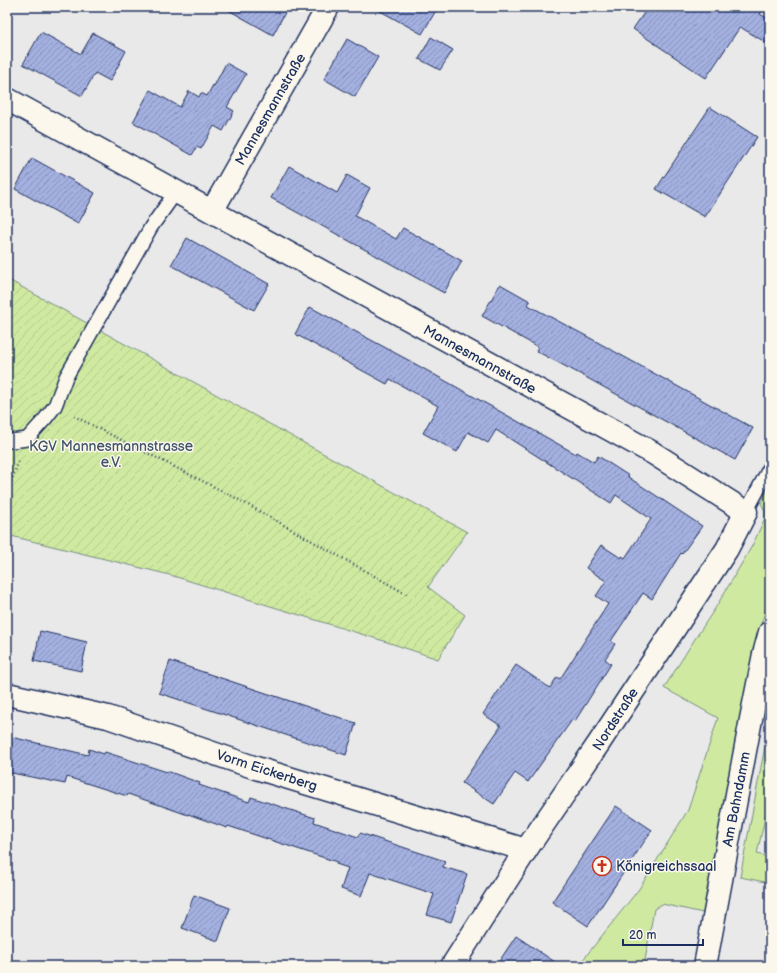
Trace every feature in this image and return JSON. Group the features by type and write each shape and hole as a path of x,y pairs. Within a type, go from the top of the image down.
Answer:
{"street":[{"name":"Mannesmannstraße","path":"212,211 328,7"},
{"name":"Mannesmannstraße","path":"7,99 653,453 746,512"},
{"name":"Nordstraße","path":"452,966 526,850 599,743 727,549 746,512"},
{"name":"Am Bahndamm","path":"705,966 751,719 770,632"},
{"name":"Vorm Eickerberg","path":"7,694 108,717 256,768 526,850"}],"lane":[{"path":"7,440 27,439 55,406 66,377 147,234 176,192"},
{"name":"Nordstraße","path":"746,512 770,467"}],"path":[{"path":"55,406 234,498 408,595"},
{"path":"7,498 10,484 27,439"}],"green space":[{"name":"KGV Mannesmannstrasse e.V.","path":"7,279 467,532 428,587 465,615 438,659 170,575 7,535"},
{"path":"770,486 770,598 755,647 703,913 662,904 654,909 644,966 578,966 639,889 688,810 718,718 664,688 716,607 752,546 765,518 765,511 761,503"},
{"path":"765,746 770,747 770,795 757,854 770,857 770,883 740,877"}],"building":[{"path":"223,7 288,7 273,35"},
{"path":"373,7 438,7 422,34"},
{"path":"648,7 765,7 760,14 770,20 770,45 740,27 706,78 633,29"},
{"path":"41,32 81,54 93,33 126,51 110,81 95,73 82,96 23,64"},
{"path":"431,37 453,50 440,70 419,59"},
{"path":"347,39 378,57 355,97 324,79"},
{"path":"226,63 246,74 227,107 234,111 223,131 214,126 201,149 197,147 192,155 133,122 150,90 180,107 189,91 199,97 201,93 207,96"},
{"path":"710,107 757,137 705,217 656,189"},
{"path":"32,158 95,193 78,224 15,189"},
{"path":"289,166 337,193 347,175 370,188 355,216 396,239 403,228 462,261 444,293 271,198"},
{"path":"187,238 269,284 254,310 171,265"},
{"path":"500,284 530,301 528,305 753,428 735,460 536,351 538,347 482,316"},
{"path":"310,307 576,454 577,452 594,462 598,456 702,526 682,554 681,553 652,599 643,593 611,641 615,644 605,659 611,664 575,721 572,720 528,782 515,773 494,804 462,783 501,726 483,714 516,665 550,688 557,677 560,679 608,604 596,596 606,581 586,568 601,545 621,558 622,556 625,558 651,519 616,495 611,503 496,430 488,443 468,432 457,452 423,433 438,406 390,379 387,384 295,334"},
{"path":"40,631 87,642 81,671 34,661"},
{"path":"170,661 356,723 346,755 159,693"},
{"path":"7,736 88,755 89,749 104,754 105,752 167,771 200,783 199,785 249,802 251,797 315,818 314,822 358,837 360,833 445,861 443,867 467,874 451,922 427,915 434,894 370,873 361,896 341,889 348,868 336,864 337,862 228,826 227,828 128,794 127,796 67,777 65,784 7,772"},
{"name":"Königreichssaal","path":"616,806 652,830 588,926 552,902"},
{"path":"194,895 230,908 218,941 182,928"},
{"path":"516,936 561,966 496,966"}],"place":[{"name":"Königreichssaal","path":"602,866"}]}
